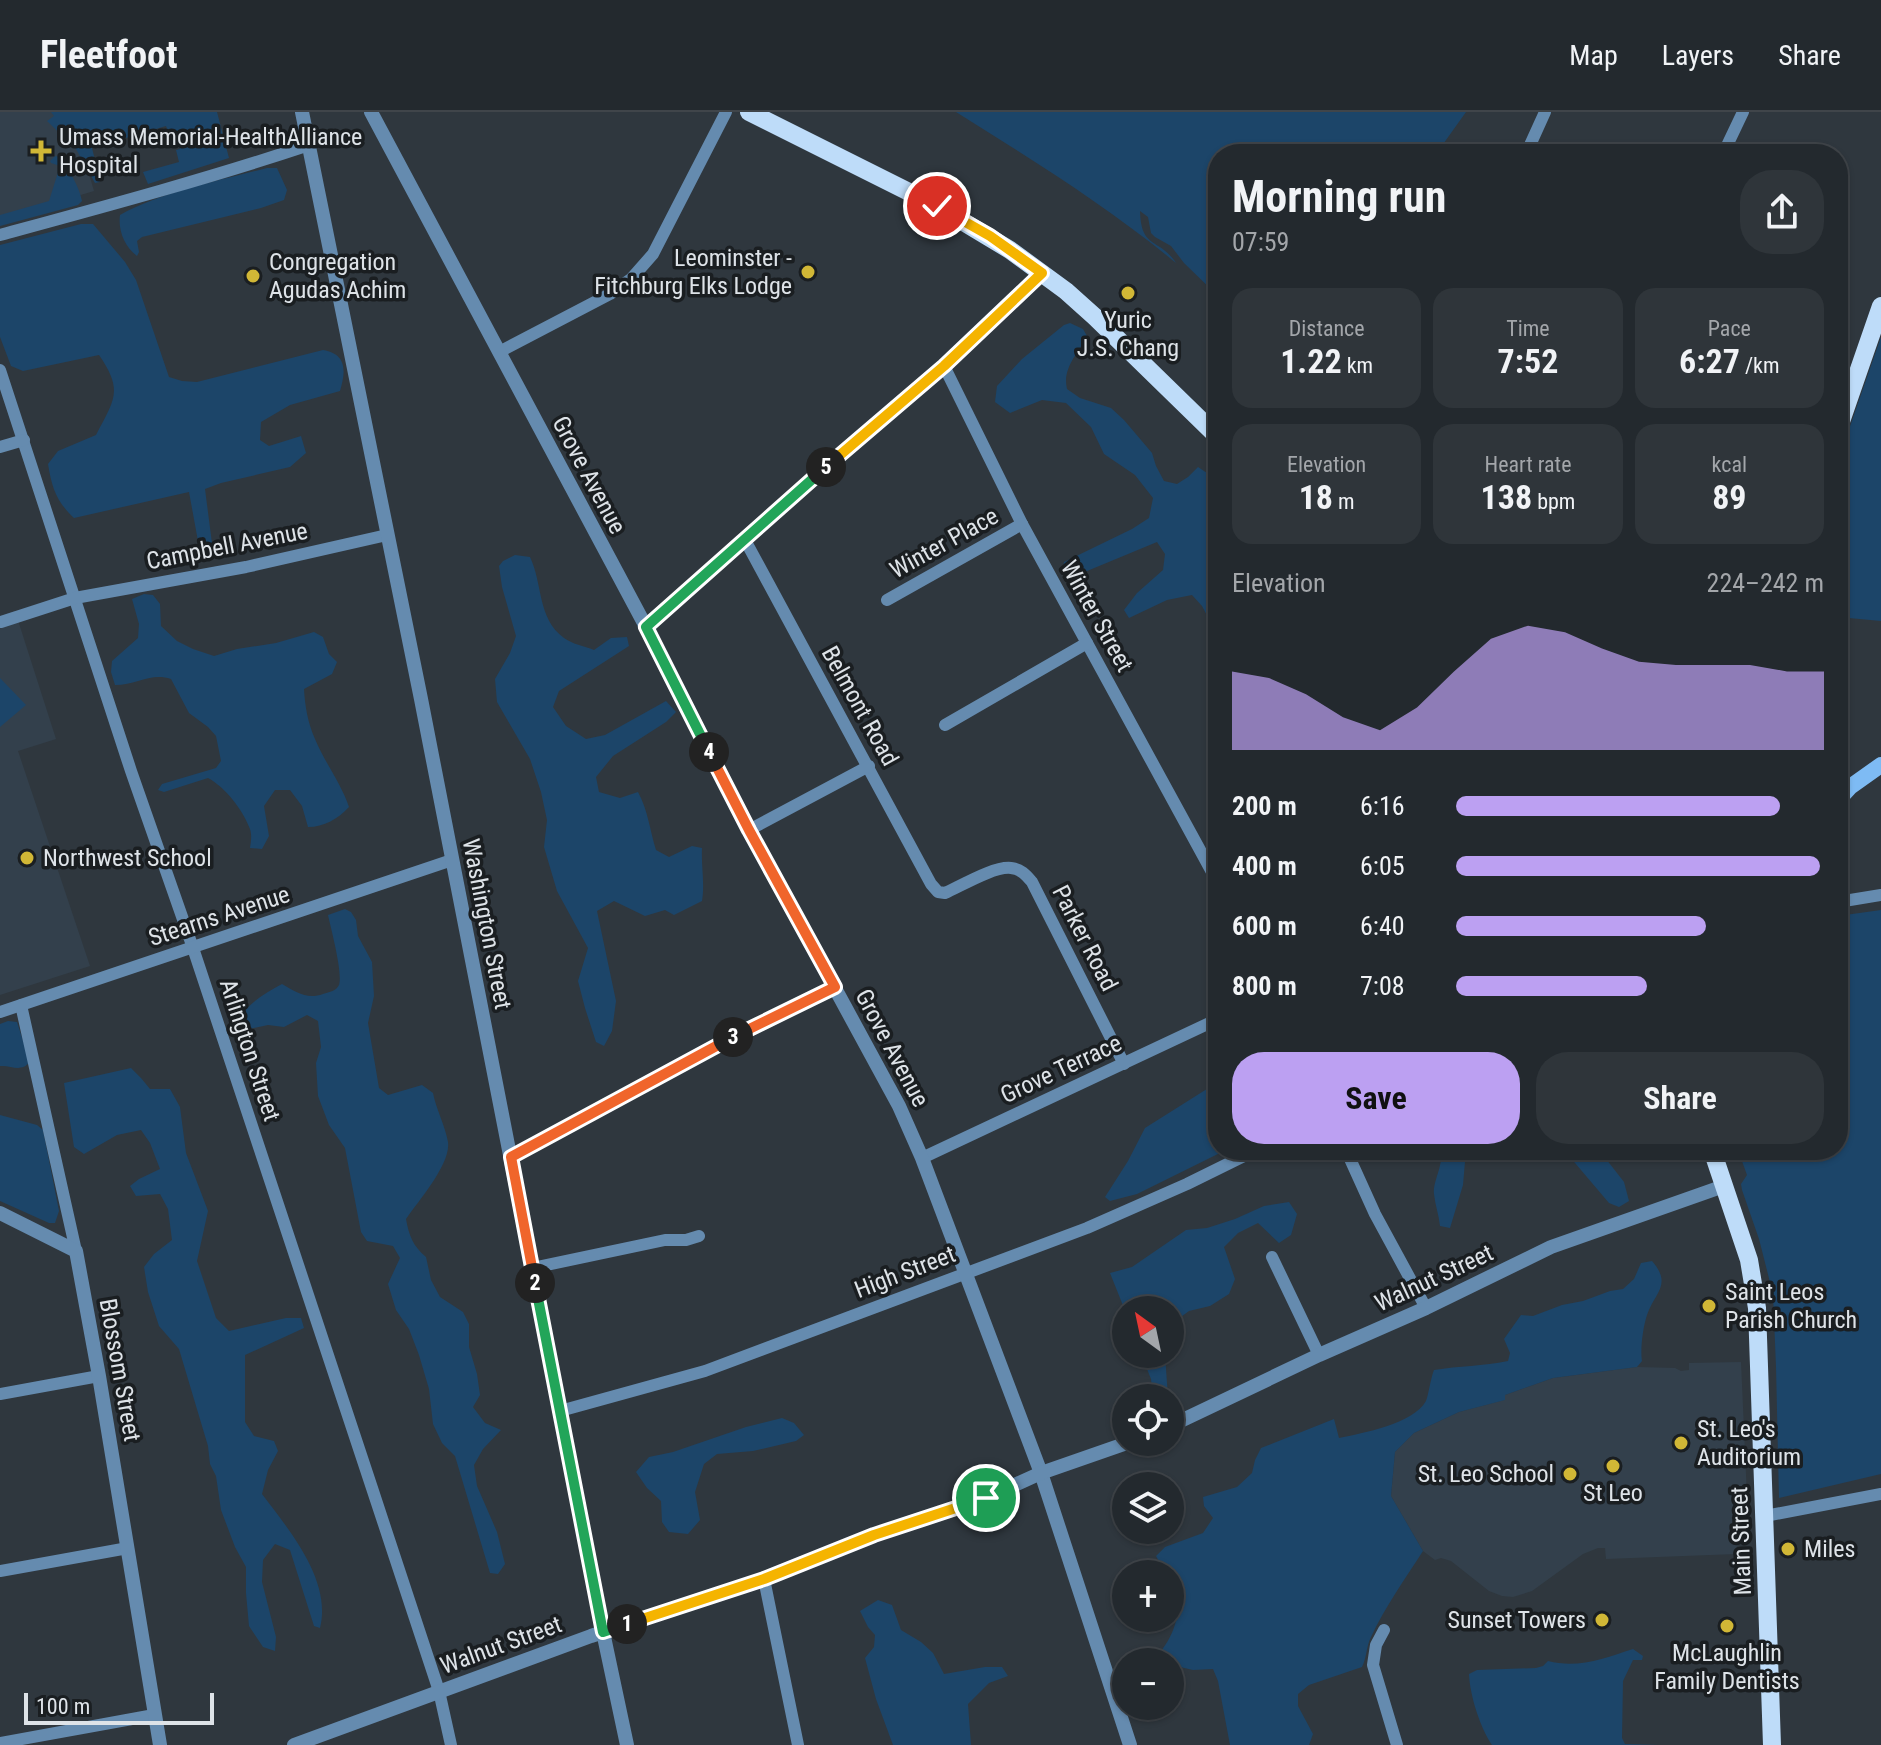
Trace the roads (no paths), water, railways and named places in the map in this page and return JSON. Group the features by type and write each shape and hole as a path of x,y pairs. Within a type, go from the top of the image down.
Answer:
{"main road":[{"path":"749,112 937,206 990,236 1066,291 1208,427"},
{"path":"1848,401 1881,306"},
{"path":"1848,789 1881,765"},
{"name":"Main Street","path":"1715,1160 1749,1260 1756,1298 1772,1745"}],"street":[{"name":"Washington Street","path":"302,112 627,1745"},
{"name":"Grove Avenue","path":"371,112 646,627 749,830 899,1106 922,1158 1041,1473 1130,1745"},
{"path":"499,352 610,294 631,279 653,254 726,112"},
{"path":"1531,144 1545,112"},
{"path":"1728,144 1743,112"},
{"path":"0,235 309,145"},
{"path":"646,627 944,366 1042,273"},
{"name":"Winter Street","path":"944,366 1022,524 1208,865"},
{"name":"Arlington Street","path":"0,370 439,1691 451,1745"},
{"path":"0,447 24,440"},
{"name":"Winter Place","path":"887,600 1022,524"},
{"name":"Campbell Avenue","path":"1,622 75,598 246,567 387,535"},
{"name":"Belmont Road","path":"745,540 927,878 938,892"},
{"path":"945,725 1087,643"},
{"path":"749,830 869,766"},
{"name":"Stearns Avenue","path":"0,1012 452,860"},
{"name":"Parker Road","path":"938,892 945,893 999,869 1022,871 1032,882 1124,1064"},
{"path":"1848,900 1881,895"},
{"path":"511,1157 706,1050 835,987"},
{"name":"Blossom Street","path":"21,1005 76,1251 160,1745"},
{"name":"Grove Terrace","path":"922,1158 1208,1024"},
{"name":"High Street","path":"560,1411 705,1371 1087,1228 1236,1160"},
{"path":"1351,1160 1375,1214 1426,1308"},
{"name":"Walnut Street","path":"1184,1419 1551,1247 1724,1186"},
{"path":"0,1213 76,1251"},
{"path":"532,1268 665,1240 686,1240 699,1236"},
{"path":"1272,1257 1319,1355"},
{"path":"0,1394 99,1376"},
{"name":"Walnut Street","path":"294,1745 603,1632 764,1579 874,1535 986,1498 1041,1473 1112,1448"},
{"path":"1765,1516 1881,1494"},
{"path":"0,1571 128,1548"},
{"path":"764,1579 798,1745"},
{"path":"1384,1630 1375,1649 1374,1671 1397,1745"},
{"path":"0,1743 154,1715"}],"place":[{"name":"Umass Memorial-HealthAlliance Hospital","path":"41,151"},
{"name":"Leominster - Fitchburg Elks Lodge","path":"808,272"},
{"name":"Congregation Agudas Achim","path":"253,276"},
{"name":"Yuric J.S. Chang","path":"1128,293"},
{"name":"Northwest School","path":"27,858"},
{"name":"Saint Leos Parish Church","path":"1709,1306"},
{"name":"St. Leo's Auditorium","path":"1681,1443"},
{"name":"St Leo","path":"1613,1466"},
{"name":"St. Leo School","path":"1570,1474"},
{"name":"Miles","path":"1788,1549"},
{"name":"Sunset Towers","path":"1602,1620"},
{"name":"McLaughlin Family Dentists","path":"1727,1626"}]}
